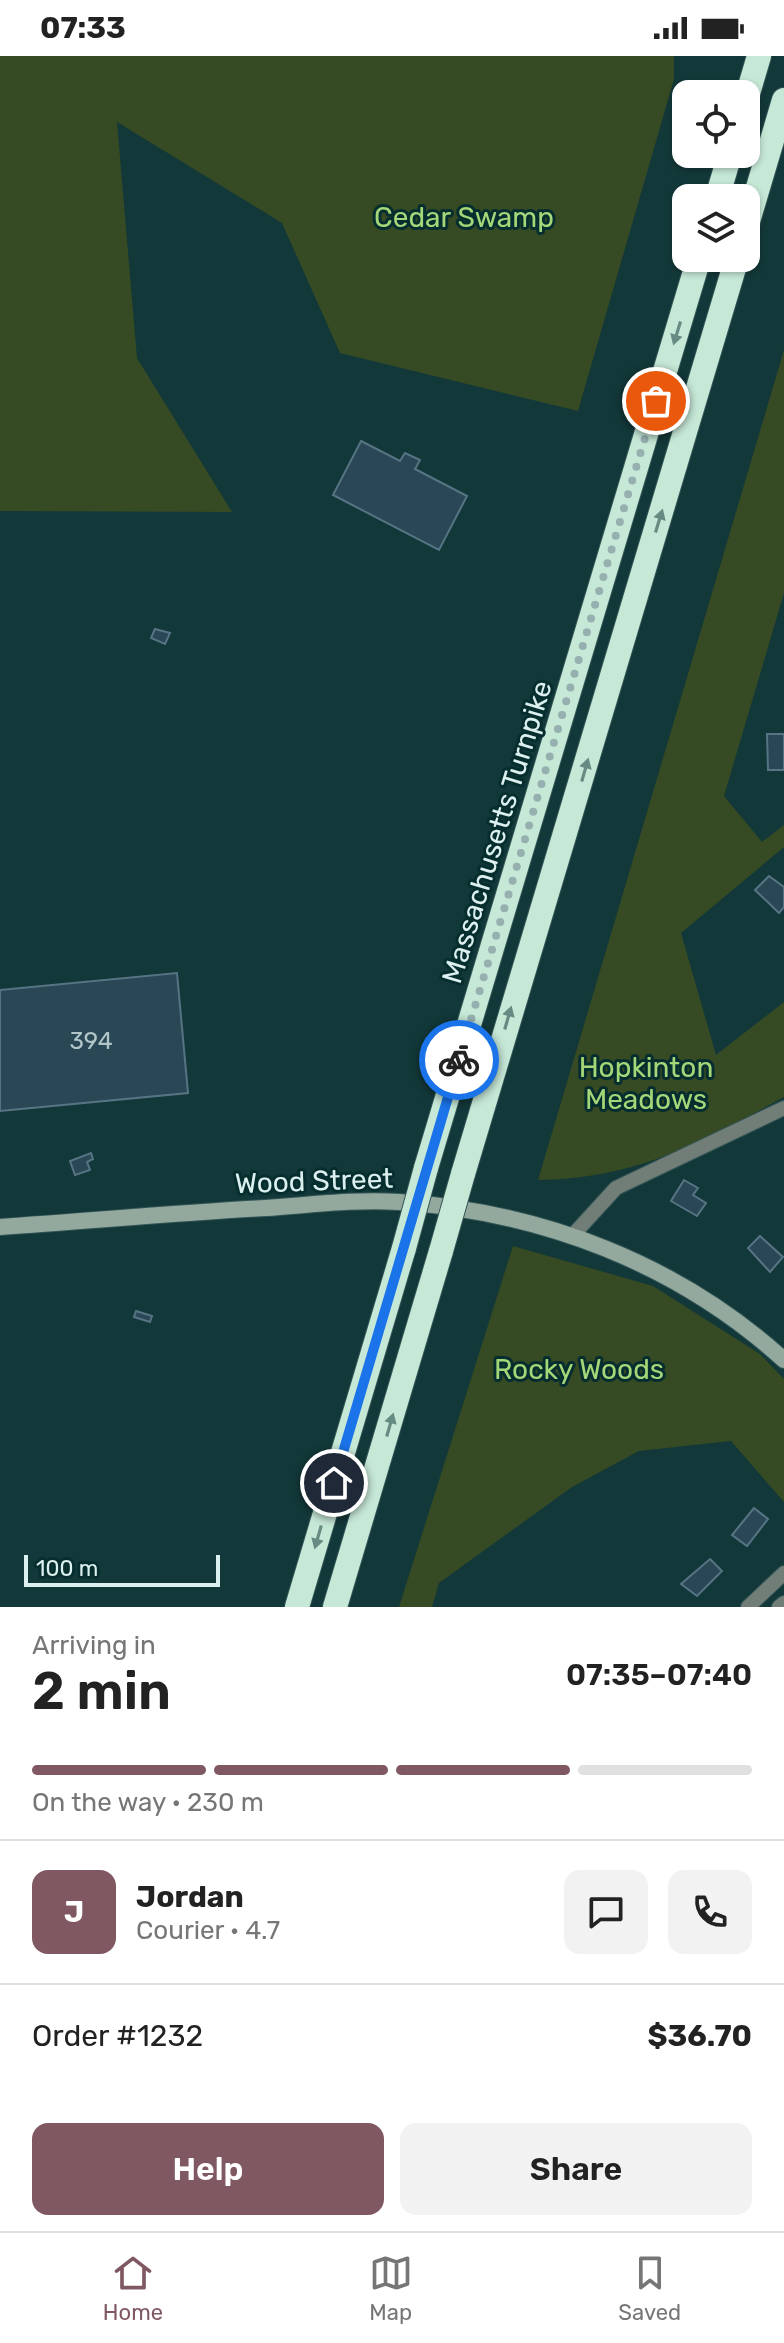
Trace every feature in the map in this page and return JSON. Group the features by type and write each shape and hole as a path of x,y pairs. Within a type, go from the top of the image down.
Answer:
{"highway":[{"path":"752,80 759,56"},
{"path":"759,184 784,100"},
{"name":"Massachusetts Turnpike","path":"297,1607 695,272"},
{"path":"335,1607 733,272"}],"main road":[{"name":"Wood Street","path":"0,1227 397,1202 513,1218 573,1235 677,1282 726,1314 784,1360"}],"street":[{"path":"573,1235 616,1188 784,1108"},
{"path":"748,1607 784,1573"},
{"path":"779,1607 784,1603"}],"green space":[{"name":"Cedar Swamp","path":"0,56 674,56 674,79 578,411 340,353 282,223 117,122 137,358 232,512 0,511"},
{"name":"Hopkinton Meadows","path":"784,350 784,593 724,796 762,842 784,825 784,847 681,933 716,1055 784,1002 784,1097 723,1130 638,1165 574,1178 538,1180"},
{"name":"Rocky Woods","path":"513,1246 653,1286 760,1354 784,1379 784,1502 731,1441 639,1451 572,1487 439,1583 432,1607 399,1607"}],"building":[{"path":"361,441 400,461 405,453 420,460 415,469 467,496 439,550 333,495"},
{"path":"155,629 170,633 165,644 151,638"},
{"path":"767,734 784,734 784,770 768,770"},
{"path":"769,876 784,887 784,907 779,913 755,890"},
{"path":"177,973 188,1093 0,1111 0,990"},
{"path":"91,1153 93,1159 87,1162 90,1170 75,1175 70,1161"},
{"path":"684,1180 698,1188 693,1195 706,1203 697,1216 671,1201"},
{"path":"760,1236 783,1257 770,1272 748,1248"},
{"path":"136,1311 152,1316 150,1322 134,1317"},
{"path":"754,1508 768,1519 747,1546 732,1535"},
{"path":"710,1559 722,1571 697,1596 681,1584"}],"way so far":[{"path":"459,1060 656,401"}],"route":[{"path":"334,1483 459,1060"}]}
